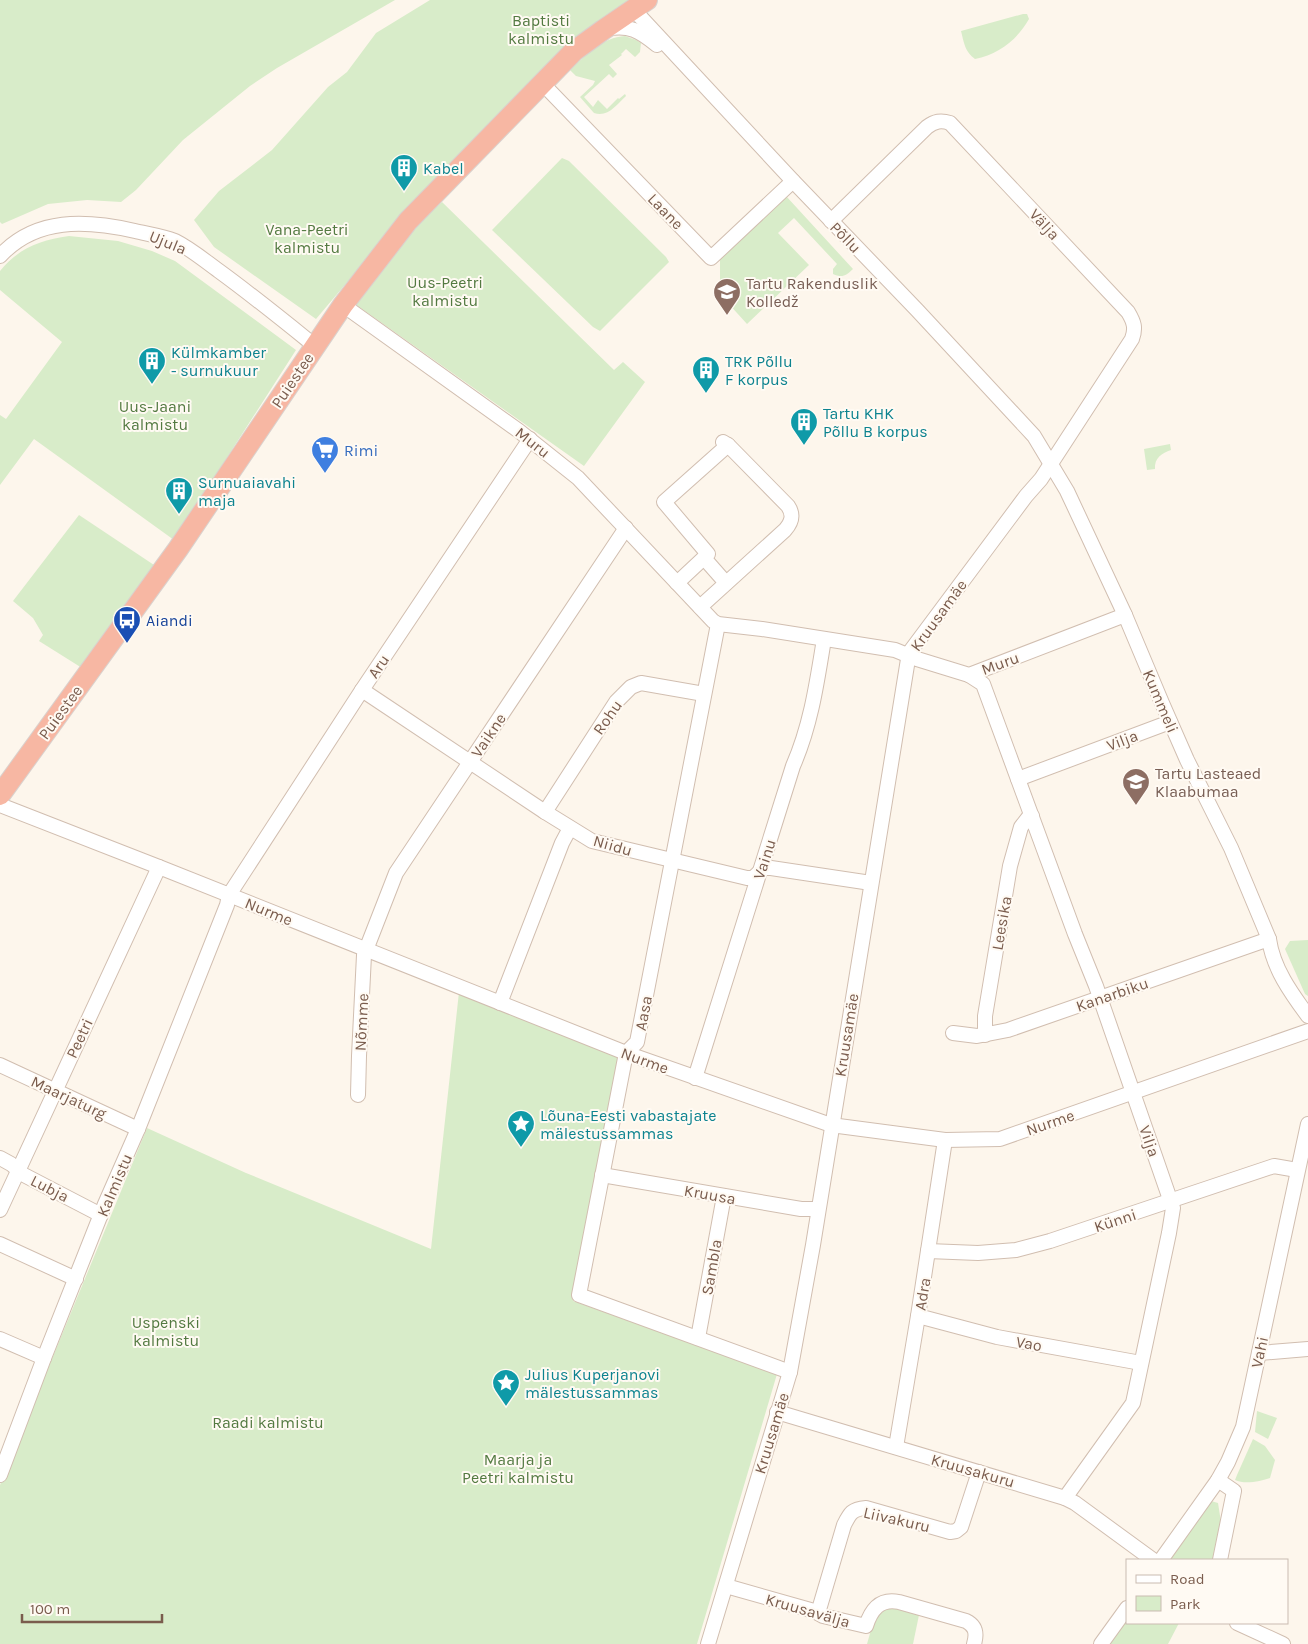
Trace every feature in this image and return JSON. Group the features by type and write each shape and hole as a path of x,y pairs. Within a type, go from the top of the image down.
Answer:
{"highway":[{"name":"Puiestee","path":"0,795 178,549 344,304 408,221 574,52 641,5"}],"street":[{"name":"Põllu","path":"641,5 678,56 793,182 1034,436 1052,464"},
{"name":"Põllu","path":"603,30 620,27 635,30 678,56"},
{"name":"Laane","path":"542,84 711,258 793,182"},
{"name":"Välja","path":"831,220 927,126 934,121 944,121 950,123 1128,312 1134,322 1135,330 1132,339 1052,464"},
{"name":"Ujula","path":"0,256 11,245 37,230 63,224 88,223 159,236 191,250 262,303 315,346"},
{"name":"Muru","path":"344,304 530,439 578,478 713,621 718,624 895,650 908,656 969,675 1126,615"},
{"name":"Aru","path":"229,895 362,690 530,439"},
{"path":"677,583 708,554 664,502 725,444 788,506 792,515 790,524 785,530 700,607"},
{"name":"Kummeli","path":"1052,464 1067,491 1126,615 1187,760 1231,848 1269,939 1271,951 1285,985 1308,1016"},
{"name":"Kruusamäe","path":"708,1644 790,1372 908,656 1026,496 1041,480 1052,464"},
{"name":"Vaikne","path":"366,949 396,874 626,528"},
{"path":"704,558 726,583"},
{"name":"Aasa","path":"718,624 637,1042 626,1053 579,1295 790,1372"},
{"name":"Vainu","path":"696,1078 807,727 824,639"},
{"name":"Vilja","path":"969,675 983,684 1101,999 1173,1208 1170,1233 1133,1403 1066,1498"},
{"name":"Rohu","path":"545,812 616,702 631,687 641,683 704,694"},
{"name":"Niidu","path":"362,690 545,812 592,841 747,878 753,878 764,868 771,868 871,883"},
{"name":"Vilja","path":"1018,779 1170,722"},
{"name":"Nurme","path":"0,805 626,1053 831,1125 946,1140 1000,1139 1308,1031"},
{"name":"Leesika","path":"985,1035 985,1016 1010,866 1021,827 1032,816"},
{"path":"500,1003 570,828"},
{"name":"Peetri","path":"0,1210 159,867"},
{"name":"Kalmistu","path":"0,1475 44,1358 101,1215 138,1129 227,905 229,895"},
{"name":"Kummeli","path":"1269,939 1278,947 1300,993 1308,1001"},
{"name":"Kanarbiku","path":"953,1033 977,1036 1008,1030 1269,939"},
{"name":"Nõmme","path":"358,1095 358,1056 364,955 366,949"},
{"path":"1308,1016 1308,1023"},
{"name":"Maarjaturg","path":"0,1065 138,1129"},
{"name":"Vahi","path":"1162,1559 1218,1480 1243,1427 1308,1124"},
{"name":"Adra","path":"896,1447 946,1140"},
{"name":"Lubja","path":"0,1158 24,1175 101,1215"},
{"name":"Künni","path":"928,1250 978,1253 1016,1250 1050,1241 1274,1166 1297,1170"},
{"name":"Kruusa","path":"602,1175 801,1209 818,1209"},
{"name":"Sambla","path":"698,1338 724,1196"},
{"path":"0,1244 76,1279"},
{"name":"Vao","path":"918,1316 997,1337 1141,1363"},
{"path":"0,1339 44,1358"},
{"path":"1259,1353 1308,1349"},
{"name":"Kruusakuru","path":"777,1412 1066,1498 1152,1559"},
{"name":"Liivakuru","path":"818,1613 848,1516 856,1509 866,1508 950,1532 956,1531 961,1527 979,1472"},
{"path":"1218,1480 1234,1491 1220,1559"},
{"name":"Kruusavälja","path":"726,1586 866,1626 876,1606 892,1600 966,1620 974,1627 976,1637 974,1644"},
{"path":"1101,1644 1126,1609"},
{"path":"1238,1624 1257,1639 1283,1644"}],"green space":[{"path":"0,0 395,0 277,68 250,86 183,140 136,190 121,202 87,200 48,204 2,224 0,222"},
{"name":"Vana-Peetri kalmistu","path":"430,0 629,0 566,46 408,210 316,319 214,247 194,220 219,191 272,150 328,87 347,72 376,33"},
{"path":"1027,14 1029,19 1024,27 1013,40 992,54 975,59 965,47 961,31"},
{"path":"625,36 641,43 640,52 635,57 626,49 622,55 609,65 617,74 613,78 609,74 584,97 593,107 598,100 607,109 618,98 625,94 626,96 608,112 604,114 594,113 580,97 595,81 576,76 570,70 588,53 602,44 617,37"},
{"path":"562,158 569,161 669,262 600,331 593,327 492,230"},
{"path":"786,196 853,269 844,276 833,274 833,269 837,264 794,218 778,233 809,265 747,324 727,302 720,291 720,258"},
{"name":"Uus-Peetri kalmistu","path":"442,202 614,370 623,362 645,382 584,466 355,304 418,224"},
{"name":"Uus-Jaani kalmistu","path":"69,236 118,241 152,251 175,261 296,350 174,540 34,439 0,485 0,415 6,419 62,342 0,290 0,271 15,256 31,246"},
{"path":"1170,444 1171,450 1159,456 1155,469 1147,470 1144,449"},
{"path":"79,515 154,565 82,668 39,641 43,635 33,618 13,601"},
{"path":"1308,940 1308,996 1305,994 1285,949 1290,941"},
{"name":"Maarja ja Peetri kalmistu","path":"459,992 620,1055 573,1301 777,1374 697,1644 0,1644 0,1485 147,1128 246,1173 431,1249"},
{"path":"1257,1411 1277,1418 1268,1439 1255,1432"},
{"path":"1253,1439 1265,1446 1275,1460 1270,1478 1248,1482 1235,1480 1237,1475"},
{"path":"1211,1501 1218,1503 1221,1522 1213,1559 1168,1559"},
{"path":"885,1605 919,1615 913,1644 867,1644 875,1616"},
{"path":"1126,1616 1126,1624 1178,1624 1168,1644 1106,1644"}],"place":[{"name":"Kabel","path":"404,192"},
{"name":"Tartu Rakenduslik Kolledž","path":"727,316"},
{"name":"Külmkamber - surnukuur","path":"152,385"},
{"name":"TRK Põllu F korpus","path":"706,394"},
{"name":"Tartu KHK Põllu B korpus","path":"804,446"},
{"name":"Rimi","path":"325,474"},
{"name":"Surnuaiavahi maja","path":"179,515"},
{"name":"Aiandi","path":"127,644"},
{"name":"Tartu Lasteaed Klaabumaa","path":"1136,806"},
{"name":"Lõuna-Eesti vabastajate mälestussammas","path":"521,1148"},
{"name":"Julius Kuperjanovi mälestussammas","path":"506,1407"}],"park label":[{"name":"Baptisti kalmistu","path":"541,29"},
{"name":"Uspenski kalmistu","path":"166,1331"},
{"name":"Raadi kalmistu","path":"268,1422"}]}
